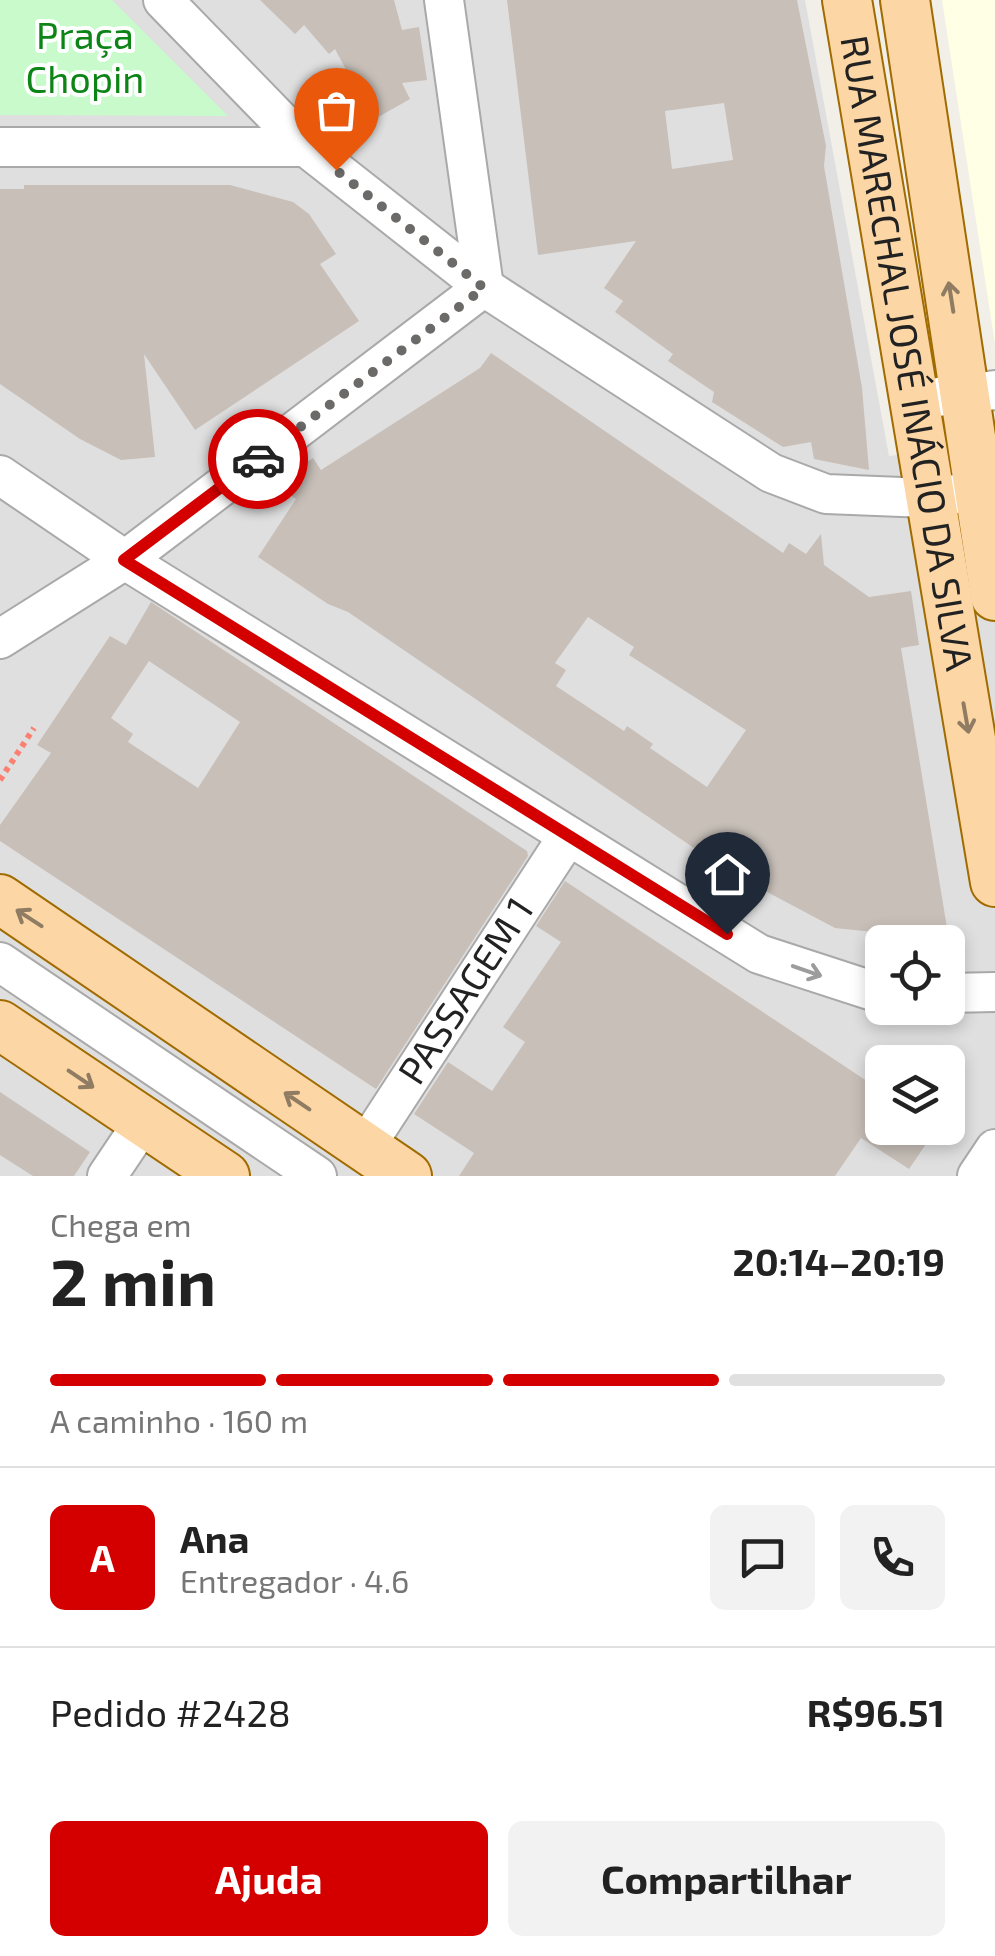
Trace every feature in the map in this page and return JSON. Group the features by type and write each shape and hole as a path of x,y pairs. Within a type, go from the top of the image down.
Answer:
{"main road":[{"name":"RUA MARECHAL JOSÉ INÁCIO DA SILVA","path":"847,0 995,882"},
{"name":"RUA MARECHAL JOSÉ INÁCIO DA SILVA","path":"905,0 981,392 982,459 995,596"},
{"path":"0,900 407,1176"},
{"path":"0,1025 226,1176"}],"street":[{"path":"163,0 306,147 484,288 771,473 826,494 924,476 982,459"},
{"path":"444,0 484,288"},
{"path":"228,147 256,96"},
{"path":"0,147 306,147"},
{"path":"0,639 124,560 484,288"},
{"path":"913,400 981,392"},
{"path":"0,475 124,560 759,954 865,988"},
{"name":"PASSAGEM 1","path":"365,1147 568,836"},
{"path":"0,962 317,1176"},
{"path":"965,993 995,992"},
{"path":"107,1176 144,1121"},
{"path":"977,1176 995,1149"}],"path":[{"path":"0,780 34,728"}],"shaded area":[{"path":"0,0 805,0 889,456 995,443 995,1176 0,1176"},
{"path":"942,0 995,0 995,344"}],"green space":[{"name":"Praça Chopin","path":"0,0 112,0 228,116 0,115"}],"building":[{"path":"260,0 394,0 402,30 419,27 427,80 402,83 410,99 373,120 335,49 329,54 304,25 295,34"},
{"path":"507,0 797,0 826,146 824,166 862,388 869,470 814,459 811,442 783,447 712,402 714,392 668,361 673,354 615,312 623,301 604,288 636,241 538,255","holes":["724,103 733,160 672,169 665,111"]},
{"path":"24,185 230,185 293,202 309,214 336,254 320,264 359,321 195,430 144,354 155,457 121,460 80,439 0,384 0,189 24,189"},
{"path":"491,353 783,553 789,543 806,554 821,534 824,565 869,597 911,591 919,645 901,648 947,925 865,925 865,931 835,928 758,887 757,891 348,612 328,604 258,557 296,499 274,484 313,458 321,470 480,368","holes":["588,617 634,647 629,655 746,730 707,787 650,748 653,744 627,726 624,731 556,686 566,670 555,663"]},
{"path":"151,602 527,851 528,856 376,1089 0,841 0,825 51,753 37,745 110,636 126,645","holes":["149,661 240,722 198,788 128,742 133,734 111,718"]},
{"path":"565,881 865,1080 865,1141 861,1138 835,1176 459,1176 474,1153 414,1114 448,1062 492,1091 525,1042 503,1027 561,942 536,926"},
{"path":"0,1092 90,1152 74,1176 33,1176 0,1155"},
{"path":"872,1145 925,1145 909,1169"}],"way so far":[{"path":"258,459 484,288 336,170"}],"route":[{"path":"258,459 124,560 727,934"}]}
